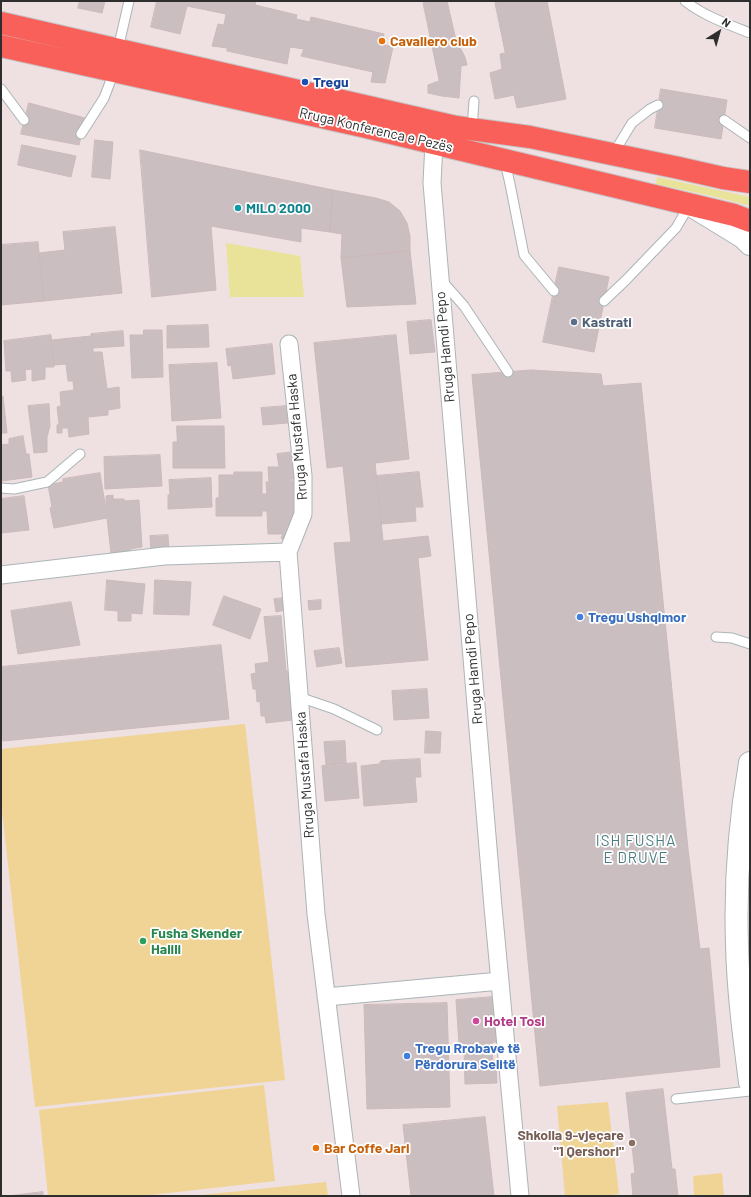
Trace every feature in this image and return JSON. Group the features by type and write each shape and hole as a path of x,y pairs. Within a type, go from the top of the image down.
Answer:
{"main road":[{"name":"Rruga Konferenca e Pezës","path":"1,23 436,122 472,129 530,137 723,178 750,182"},
{"name":"Rruga Konferenca e Pezës","path":"1,46 434,143 690,204 734,215 750,221"},
{"path":"690,204 743,237 750,244"},
{"path":"750,763 742,812 737,902 742,1019 750,1082"}],"street":[{"name":"Rruga Hamdi Pepo","path":"434,143 432,183 500,981 520,1196"},
{"name":"Rruga Mustafa Haska","path":"289,344 303,476 303,514 288,552 316,914 351,1196"},
{"path":"1,575 164,556 288,552"},
{"path":"326,998 500,981"}],"lane":[{"path":"685,1 694,9 711,18 750,33"},
{"path":"118,49 127,4"},
{"path":"81,134 104,98 114,72"},
{"path":"1,89 24,120"},
{"path":"472,129 474,101"},
{"path":"613,154 632,123 650,109 658,105"},
{"path":"724,120 750,138"},
{"path":"504,160 524,255 554,291"},
{"path":"604,301 676,228 690,204"},
{"path":"440,279 464,306 508,372"},
{"path":"1,488 14,489 47,482 80,454"},
{"path":"716,637 732,638 750,644"},
{"path":"300,697 334,709 377,730"},
{"path":"676,1099 750,1091"}],"shaded area":[{"path":"657,177 750,197 750,206 656,184"},
{"path":"226,243 300,256 304,297 230,297"},
{"name":"Fusha Skender Halili","path":"245,724 285,1080 35,1107 1,802 1,749"},
{"path":"264,1085 275,1181 142,1196 48,1196 39,1110"},
{"path":"608,1102 619,1194 604,1196 565,1196 557,1106"},
{"path":"722,1173 724,1196 694,1196 693,1176"},
{"path":"326,1182 328,1196 191,1196"}],"building":[{"path":"80,1 105,1 102,13 78,8"},
{"path":"157,1 256,1 255,5 297,15 296,19 310,22 311,17 384,34 382,44 393,47 385,83 371,82 373,72 301,56 304,49 290,47 287,64 227,51 227,48 212,46 218,24 224,25 226,14 187,6 180,34 151,27"},
{"path":"423,1 447,1 456,40 465,57 467,65 461,66 459,98 428,93 428,85 439,81"},
{"path":"495,1 547,1 566,99 517,108 514,95 495,99 490,73 502,69 500,54 505,53"},
{"path":"661,89 727,100 721,139 655,128"},
{"path":"29,103 85,118 79,145 21,134"},
{"path":"95,140 113,142 110,179 92,177"},
{"path":"22,145 76,156 71,177 18,165"},
{"name":"MILO 2000","path":"140,150 333,190 330,232 301,228 301,242 211,226 216,290 152,297"},
{"path":"333,190 389,202 400,211 407,223 410,236 410,251 341,258 342,234 330,232"},
{"path":"115,227 122,293 44,301 39,253 65,250 63,232"},
{"path":"38,242 44,301 1,305 1,245"},
{"path":"410,251 416,304 347,307 341,258"},
{"name":"Kastrati","path":"559,267 609,277 594,352 543,342"},
{"path":"431,320 435,352 410,354 407,322"},
{"path":"208,325 209,347 167,348 167,326"},
{"path":"144,330 162,330 163,377 132,378 130,335 143,335"},
{"path":"123,331 124,346 93,348 93,352 102,352 107,389 119,387 120,408 108,410 108,415 88,417 89,434 69,437 68,428 62,428 62,433 57,433 57,425 59,424 57,407 61,406 60,392 74,390 73,381 68,381 66,364 54,365 52,340"},
{"path":"51,335 54,367 45,367 45,379 32,381 32,369 25,370 26,380 12,382 11,371 6,371 4,341"},
{"path":"396,335 409,459 375,463 383,541 428,536 431,556 418,558 428,660 346,667 334,543 351,542 343,466 327,468 314,343"},
{"path":"272,344 275,374 233,379 231,365 228,366 226,349"},
{"path":"217,363 221,418 172,421 169,365"},
{"name":"Tregu Ushqimor","path":"531,370 601,374 603,386 641,383 688,849 700,949 709,948 720,1067 540,1086 472,375"},
{"path":"1,396 3,396 7,433 1,433"},
{"path":"49,404 50,426 47,437 47,452 34,453 28,406"},
{"path":"286,406 288,423 263,425 261,408"},
{"path":"177,426 224,426 225,468 173,468 173,442 177,442"},
{"path":"23,436 26,454 29,454 32,477 1,481 1,445 9,444 9,439"},
{"path":"293,452 297,479 291,479 291,481 296,481 293,528 283,540 281,538 283,534 268,534 267,511 262,511 262,516 216,516 216,498 219,498 219,475 234,475 234,472 262,472 262,494 267,494 266,482 269,482 268,467 279,467 277,454"},
{"path":"160,455 162,486 105,489 104,457"},
{"path":"419,472 423,507 415,507 416,521 381,524 376,476"},
{"path":"100,473 106,510 106,496 113,495 113,499 124,499 124,501 139,500 142,547 130,549 131,550 128,551 111,553 107,518 54,528 48,485 63,482 63,479"},
{"path":"211,478 212,507 168,509 168,495 170,495 169,480"},
{"path":"24,496 29,530 1,533 1,499"},
{"path":"168,535 169,551 151,552 150,536"},
{"path":"107,580 145,584 142,614 131,613 131,621 118,621 118,611 105,610"},
{"path":"155,580 191,582 189,615 154,614"},
{"path":"224,596 261,609 250,639 213,625"},
{"path":"284,598 285,610 276,612 274,599"},
{"path":"321,600 321,609 309,610 308,601"},
{"path":"71,602 80,645 18,654 11,611"},
{"path":"281,616 286,671 291,671 293,720 266,723 265,716 261,716 260,701 257,702 256,689 253,689 251,674 256,673 255,664 269,662 264,617"},
{"path":"221,645 229,719 3,741 1,719 1,667"},
{"path":"339,648 342,663 317,667 314,651"},
{"path":"427,689 429,718 394,720 392,691"},
{"path":"426,731 441,732 440,753 425,753"},
{"path":"345,741 346,763 326,765 324,742"},
{"path":"420,759 421,777 415,777 417,802 364,806 361,766 379,764 381,761"},
{"path":"356,763 359,798 325,801 322,766"},
{"name":"Hotel Tosi","path":"493,997 496,1042 459,1044 456,1000"},
{"name":"Tregu Rrobave të Përdorura Selitë","path":"447,1003 450,1107 367,1109 364,1005"},
{"path":"492,1042 493,1066 496,1066 497,1083 465,1084 464,1044"},
{"path":"663,1089 672,1169 675,1169 678,1196 633,1196 631,1174 635,1173 626,1093"},
{"path":"485,1117 494,1196 411,1196 403,1125"},
{"path":"43,1192 43,1196 8,1196"}],"place":[{"name":"Cavaliero club","path":"382,41"},
{"name":"Tregu","path":"305,82"},
{"name":"MILO 2000","path":"238,208"},
{"name":"Kastrati","path":"574,322"},
{"name":"Tregu Ushqimor","path":"580,617"},
{"name":"Fusha Skender Halili","path":"143,941"},
{"name":"Hotel Tosi","path":"476,1021"},
{"name":"Tregu Rrobave të Përdorura Selitë","path":"407,1056"},
{"name":"Shkolla 9-vjeçare \"1 Qershori\"","path":"632,1143"},
{"name":"Bar Coffe Jari","path":"316,1148"}],"district":[{"name":"ISH FUSHA E DRUVE","path":"636,850"}]}
